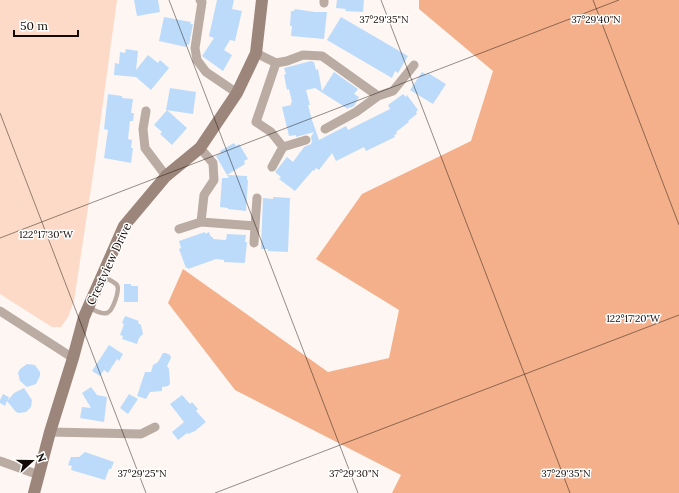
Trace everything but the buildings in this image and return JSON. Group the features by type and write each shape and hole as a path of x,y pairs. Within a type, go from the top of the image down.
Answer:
{"street":[{"path":"200,0 202,2 195,48 197,60 206,72 237,93"},
{"name":"Crestview Drive","path":"34,493 50,432 84,317 124,226 166,176 200,148 237,93 256,53 262,0"},
{"path":"256,53 276,63 287,61 303,55 322,56 378,96"},
{"path":"276,63 256,122 271,132 283,147"},
{"path":"325,128 356,112 378,96 393,91 414,65"},
{"path":"146,111 143,129 145,148 166,176"},
{"path":"272,168 283,147 306,140"},
{"path":"200,148 213,163 214,180 204,195 201,222"},
{"path":"254,243 257,198"},
{"path":"179,229 201,222 255,226"},
{"path":"0,311 73,358"},
{"path":"50,432 141,434 155,427"},
{"path":"0,462 39,475"}],"lane":[{"path":"88,308 105,314 112,308 118,292 118,287 115,282 102,276"}],"shaded area":[{"path":"0,0 117,0 74,301 68,317 61,327 52,327 0,294"},
{"path":"419,0 679,0 679,493 392,493 401,475 235,390 168,303 183,269 328,372 389,358 399,310 316,259 362,194 471,141 493,71 419,9"}]}
